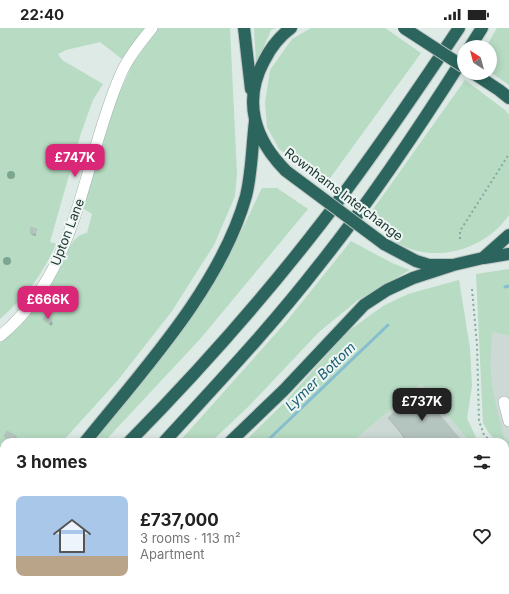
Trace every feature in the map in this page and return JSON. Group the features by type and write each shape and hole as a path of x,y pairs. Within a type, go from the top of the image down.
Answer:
{"highway":[{"path":"244,28 252,96"},
{"name":"Rownhams Interchange","path":"291,28 269,51 258,71 252,96 254,121 262,141 272,157 286,171 384,244 416,261 429,265 453,265 483,258 509,235"},
{"path":"404,28 457,62"},
{"path":"133,438 239,324 315,232 397,121 459,28"},
{"path":"474,40 482,28"},
{"path":"168,438 237,363 319,265 406,147 457,68"},
{"path":"485,80 509,98"},
{"path":"88,438 155,355 192,305 214,270 232,234 246,195 254,121"},
{"path":"483,258 509,254"},
{"path":"234,438 284,390 364,305 387,290 413,278 453,265"}],"street":[{"name":"Upton Lane","path":"0,336 14,324 33,301 58,262 76,216 120,75 139,44 152,28"},
{"path":"504,402 509,421"}],"path":[{"path":"460,238 460,231 509,154"},
{"path":"472,289 477,346 479,421 484,435 487,438"}],"shaded area":[{"path":"493,332 509,336 509,438 505,438 494,404 490,355"},
{"path":"421,384 467,438 357,438"}],"green space":[{"path":"0,28 146,28 122,59 100,42 66,50 58,54 62,60 103,84 93,100 81,133 50,242 56,244 39,276 18,302 0,319"},
{"path":"158,28 230,28 237,174 235,196 214,245 172,311 118,380 66,438 0,438 0,343 19,324 36,303 75,239 82,234 87,233 92,214 84,209 85,202 112,110 132,65"},
{"path":"254,28 276,28 271,30 256,62"},
{"path":"311,28 385,28 421,53 325,185 279,149 267,127 265,102 270,70 292,39"},
{"path":"497,28 509,28 509,85 497,77 497,40 490,40"},
{"path":"465,80 505,110 509,115 509,215 499,227 487,237 474,245 459,250 443,253 428,253 412,250 398,243 369,215"},
{"path":"262,188 277,188 308,209 201,338 108,438 94,438 129,397 236,242"},
{"path":"351,241 392,263 410,270 358,300 319,332 249,406 215,438 183,438 286,322"},
{"path":"509,269 509,336 493,332 491,346 491,373 495,399 505,438 493,438 483,423 476,274"},
{"path":"459,280 470,348 472,386 467,418 476,438 467,438 421,384 357,438 248,438 285,402 347,332 383,306 408,294"}],"building":[{"path":"31,227 37,229 35,234 30,233"},
{"path":"46,315 52,320 49,324 43,319"},
{"path":"419,391 459,438 406,438 388,418"},
{"path":"7,431 16,436 15,438 8,438 4,436"}],"waterway":[{"name":"Lymer Bottom","path":"505,287 509,286"},
{"name":"Lymer Bottom","path":"270,438 388,325"}]}
